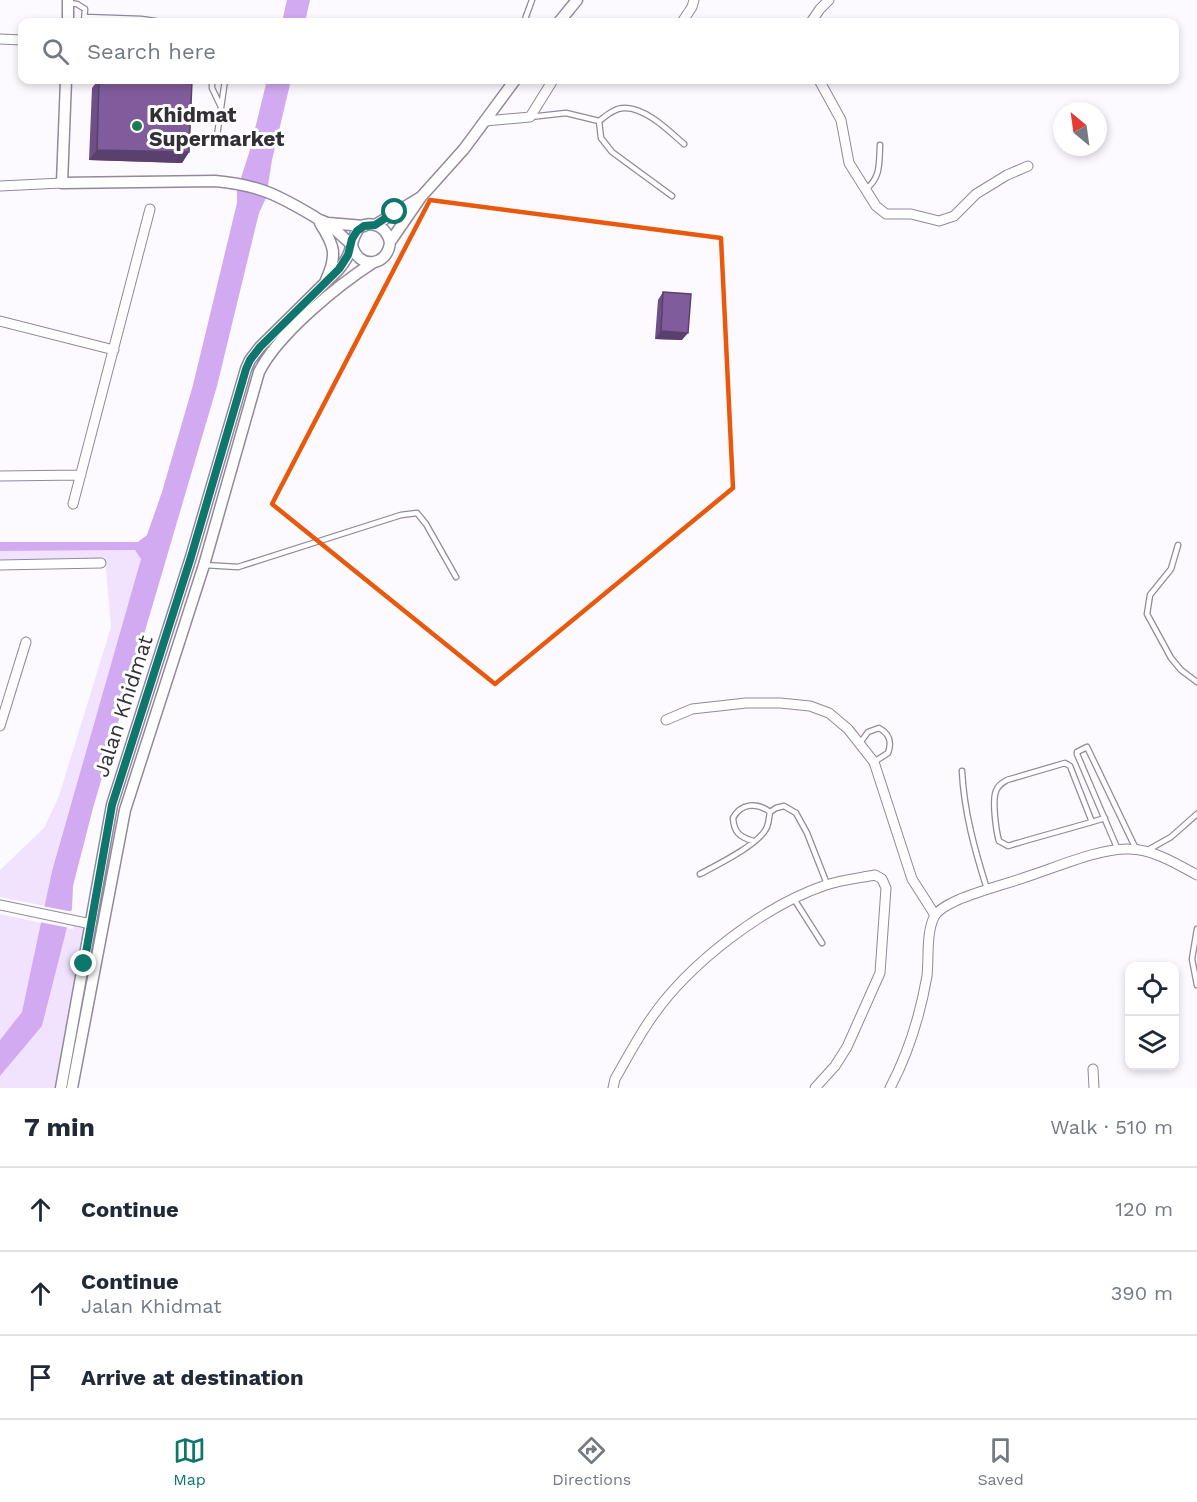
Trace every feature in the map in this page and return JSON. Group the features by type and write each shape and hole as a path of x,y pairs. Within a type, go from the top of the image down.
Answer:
{"street":[{"path":"562,18 577,0"},
{"path":"685,18 692,8 694,0"},
{"path":"814,18 830,0"},
{"path":"68,2 68,18"},
{"path":"0,39 18,40"},
{"path":"62,183 68,84"},
{"path":"72,1088 125,810 204,565 259,372 265,360 330,294 387,254 390,242 422,197 442,175 512,84"},
{"path":"485,121 530,117 551,84"},
{"path":"821,84 841,120 849,163 876,206 886,214 911,214 939,221 954,216 976,194 1028,165"},
{"path":"0,186 215,181 238,183 268,191 286,199 323,221 352,245"},
{"path":"375,262 365,262 354,254 352,245 354,234 422,197"},
{"path":"73,504 150,209"},
{"path":"323,221 369,225 385,231 390,242"},
{"path":"321,288 334,255 323,221"},
{"name":"Jalan Khidmat","path":"61,1088 112,805 191,557 246,369 260,347 339,269 352,245"},
{"path":"0,321 114,350"},
{"path":"0,476 81,475"},
{"path":"0,565 101,563"},
{"path":"0,726 26,642"},
{"path":"666,720 692,709 746,703 810,706 829,713 848,729 874,762 912,879 935,915"},
{"path":"890,1088 908,1052 917,1023 927,975 935,915 958,900 987,889 1118,850 1140,850 1173,862 1197,875"},
{"path":"613,1088 615,1079 650,1019 673,991 738,931 794,898 827,884 876,875 882,879 886,888 880,973 847,1047 815,1088"},
{"path":"0,905 91,924"},
{"path":"1093,1070 1094,1088"}],"lane":[{"path":"525,18 532,0"},
{"path":"68,2 78,4 85,9 84,18"},
{"path":"212,84 221,107"},
{"path":"217,136 224,84"},
{"path":"530,117 566,113 599,121 614,110 631,109 652,117 684,144"},
{"path":"599,121 601,138 612,153 672,196"},
{"path":"865,190 874,183 879,169 880,145"},
{"path":"204,565 238,567 400,515 417,513 426,524 456,577"},
{"path":"1178,545 1171,569 1150,595 1147,614 1171,658 1181,670 1197,682"},
{"path":"860,743 872,729 879,728 889,736 891,742 888,753 874,762"},
{"path":"1118,850 1077,754 1087,747 1140,850 1171,837 1197,814"},
{"path":"1092,822 1070,766 1065,763 1007,780 995,792 996,833 999,841 1008,846 1092,822 1105,818"},
{"path":"962,771 967,816 987,889"},
{"path":"753,841 737,833 733,818 737,810 755,805 770,812"},
{"path":"700,874 735,855 762,834 768,826 770,812 784,806 796,813 807,833 827,884"},
{"path":"794,898 822,943"},
{"path":"1197,929 1192,959 1197,985"}],"highlighted area":[{"path":"430,200 721,238 733,488 495,684 272,504"}],"shaded area":[{"path":"287,0 310,0 306,18 283,18"},
{"path":"266,84 290,84 272,160 266,198 259,213 217,386 93,808 73,886 72,908 42,1026 0,1076 0,1040 22,1012 52,871 141,559 135,550 0,551 0,542 138,542 147,535 193,385 237,203 237,190 249,153"},
{"path":"136,550 141,559 52,871 45,906 0,897 0,870 44,828 59,796 111,627 105,558 0,560 0,551"},
{"path":"0,914 42,923 22,1013 0,1040"},
{"path":"74,925 85,932 58,1088 0,1088 0,1076 42,1026 67,928 73,929"}],"pier":[{"path":"42,906 74,912 70,928 39,922"}],"building":[{"name":"Khidmat Supermarket","path":"99,84 192,84 189,152 97,150"},
{"path":"663,292 691,294 688,333 661,331"}],"place":[{"name":"Khidmat Supermarket","path":"137,126"}],"route":[{"path":"84,964 112,805 191,557 246,369 260,347 339,269 348,255 354,234 360,228 375,225 395,212"}]}
